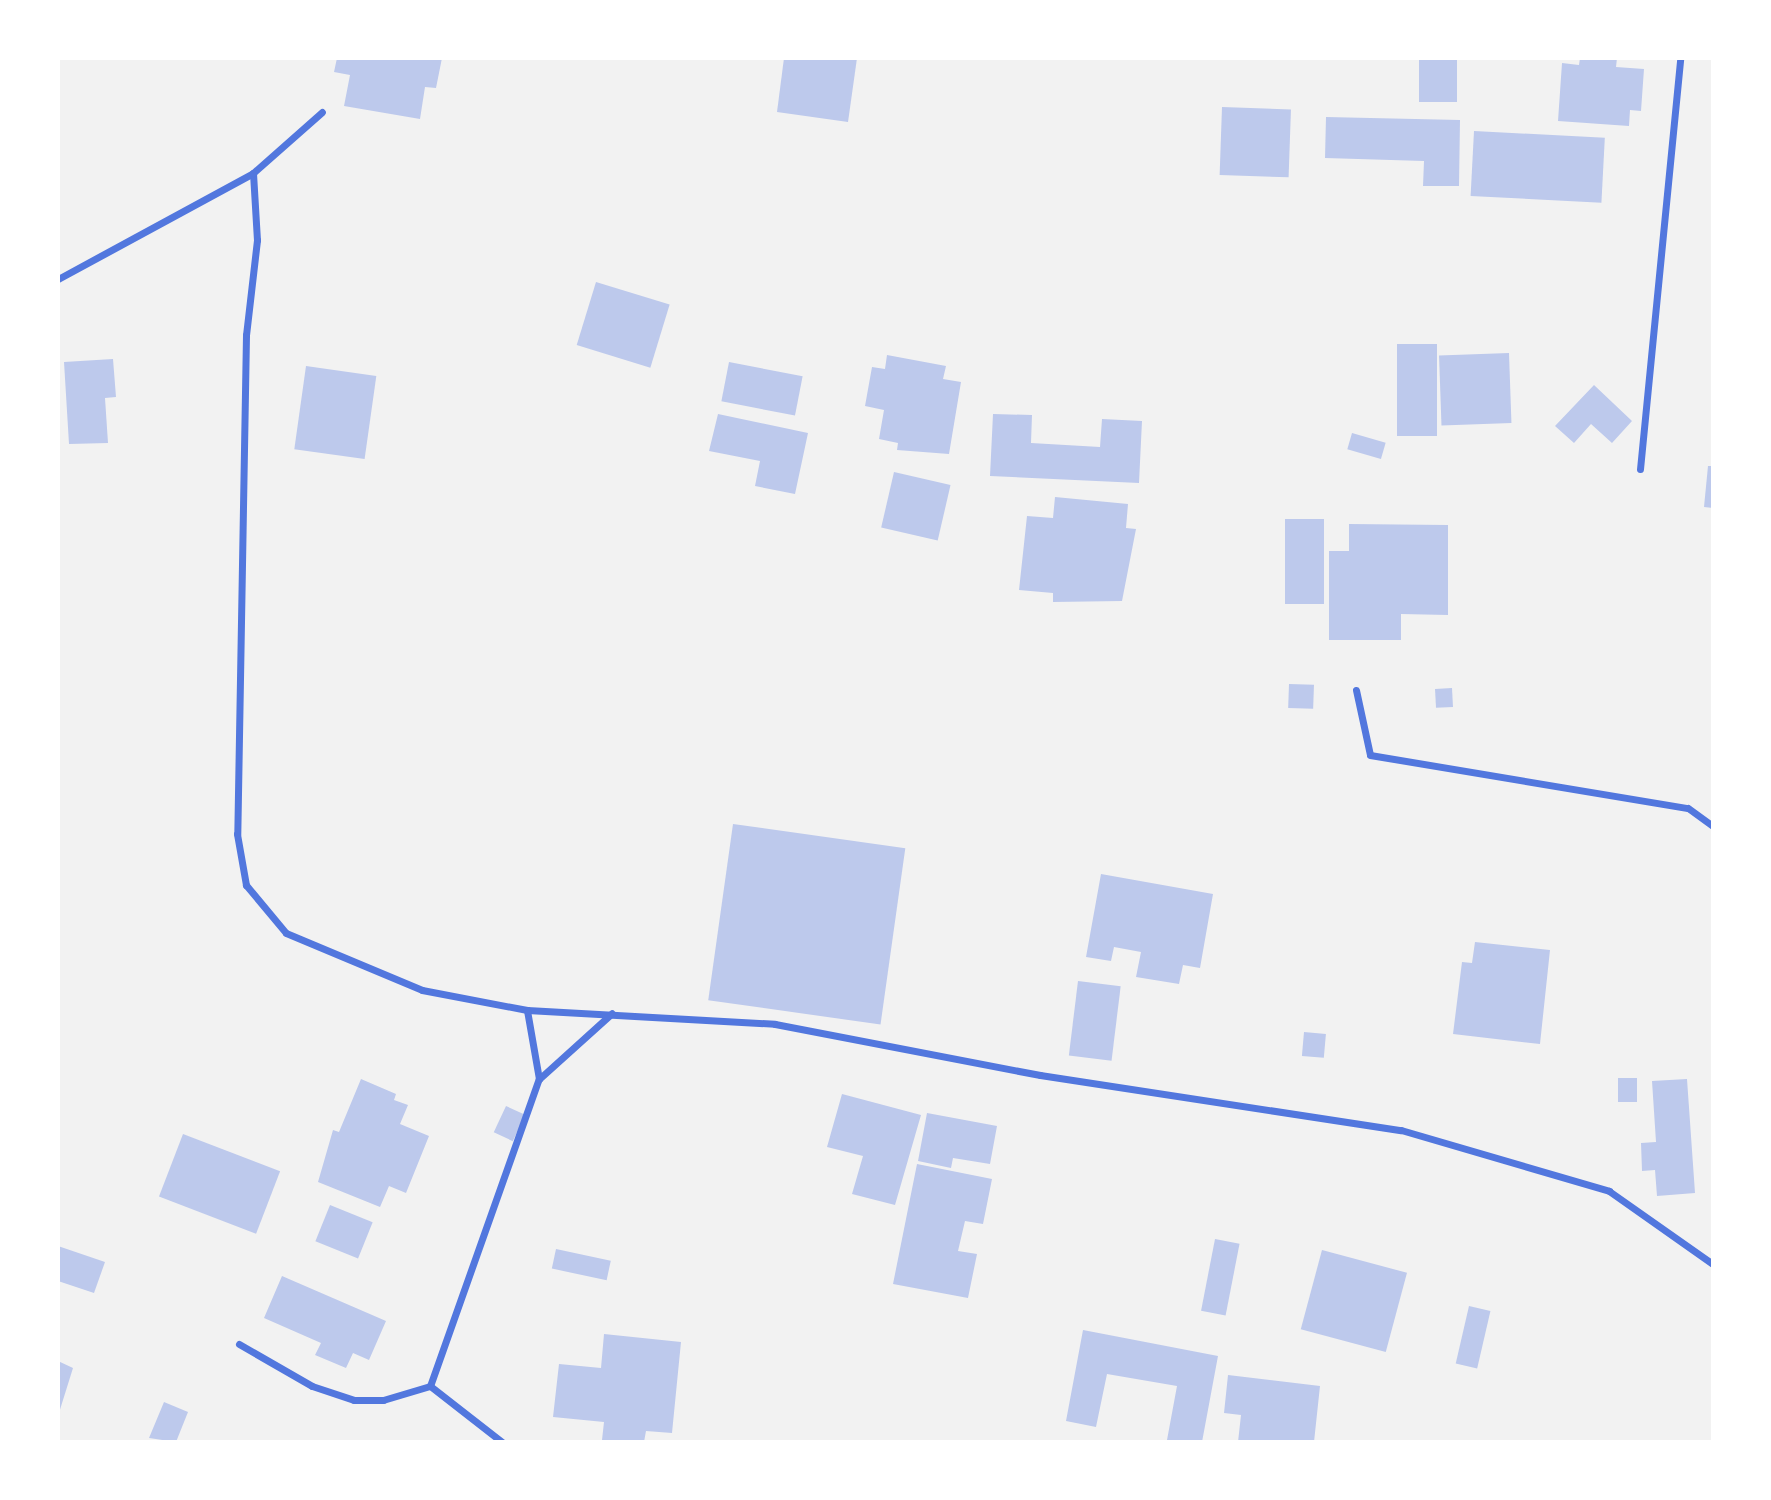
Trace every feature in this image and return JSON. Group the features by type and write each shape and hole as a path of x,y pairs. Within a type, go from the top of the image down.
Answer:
{"street":[{"path":"1640,470 1680,58"},
{"path":"58,279 253,173 323,112"},
{"path":"253,173 257,240 246,335 237,834 246,886 286,933 318,951 422,990 527,1010 775,1024 1040,1074 1401,1130 1609,1191 1713,1264"},
{"path":"1356,690 1370,755 1688,808 1713,826"},
{"path":"430,1386 538,1079 527,1010"},
{"path":"538,1079 612,1013"},
{"path":"239,1345 312,1386 354,1400 383,1400 430,1386"},
{"path":"430,1386 502,1442"}],"building":[{"path":"337,58 442,58 436,88 425,87 420,119 344,106 350,75 334,72"},
{"path":"784,58 857,58 848,122 777,112"},
{"path":"1419,58 1457,58 1457,102 1419,102"},
{"path":"1580,58 1617,58 1616,67 1644,69 1641,111 1630,110 1629,126 1558,121 1562,63 1579,65"},
{"path":"1222,107 1291,109 1289,177 1220,175"},
{"path":"1326,117 1460,120 1459,186 1423,186 1424,161 1325,158"},
{"path":"1474,131 1605,138 1601,203 1471,196"},
{"path":"596,282 670,305 650,368 577,345"},
{"path":"1397,344 1437,344 1437,436 1397,436"},
{"path":"1509,353 1511,423 1441,425 1439,355"},
{"path":"887,355 946,366 943,379 961,382 949,454 897,450 898,443 879,439 884,410 865,406 872,367 885,369"},
{"path":"113,359 116,397 105,398 108,443 69,444 64,362"},
{"path":"729,362 803,376 795,416 721,401"},
{"path":"306,366 376,376 365,459 294,449"},
{"path":"1594,385 1632,421 1612,443 1591,424 1574,443 1555,426"},
{"path":"718,414 808,433 795,494 755,486 760,461 709,451"},
{"path":"993,414 1032,415 1031,443 1100,447 1102,419 1142,421 1139,483 990,476"},
{"path":"1352,433 1386,443 1381,459 1347,449"},
{"path":"1708,466 1713,466 1713,508 1704,507"},
{"path":"894,472 951,485 938,541 881,528"},
{"path":"1055,497 1128,504 1126,528 1136,529 1122,601 1053,602 1053,593 1019,590 1027,516 1053,518"},
{"path":"1285,519 1324,519 1324,604 1285,604"},
{"path":"1349,524 1448,525 1448,615 1401,614 1401,640 1329,640 1329,551 1349,551"},
{"path":"1289,684 1314,685 1313,709 1288,708"},
{"path":"1452,688 1453,707 1436,708 1435,689"},
{"path":"733,824 905,848 881,1024 708,1000"},
{"path":"1101,874 1213,894 1200,968 1183,965 1179,984 1136,977 1141,952 1114,947 1111,961 1086,957"},
{"path":"1475,942 1550,950 1540,1044 1453,1034 1462,962 1472,963"},
{"path":"1078,981 1121,986 1112,1061 1069,1055"},
{"path":"1304,1032 1326,1034 1324,1058 1302,1056"},
{"path":"1618,1078 1637,1078 1637,1102 1618,1102"},
{"path":"361,1079 396,1094 394,1100 408,1105 400,1124 429,1136 406,1193 389,1186 380,1207 318,1182 333,1130 339,1132"},
{"path":"1687,1079 1695,1193 1657,1196 1655,1170 1642,1171 1641,1143 1656,1142 1652,1081"},
{"path":"842,1094 921,1115 895,1205 852,1194 863,1156 827,1147"},
{"path":"506,1106 525,1115 513,1141 494,1132"},
{"path":"927,1113 997,1126 990,1164 953,1158 951,1168 918,1161"},
{"path":"183,1134 280,1171 256,1234 159,1197"},
{"path":"917,1164 992,1179 983,1224 965,1221 958,1251 977,1254 968,1298 893,1284"},
{"path":"330,1205 373,1222 358,1258 315,1241"},
{"path":"1215,1239 1240,1244 1226,1315 1201,1311"},
{"path":"58,1246 105,1262 94,1293 58,1281"},
{"path":"556,1249 611,1261 607,1280 552,1269"},
{"path":"1322,1250 1407,1273 1386,1352 1301,1329"},
{"path":"282,1276 386,1321 369,1360 353,1353 346,1368 315,1355 321,1343 264,1318"},
{"path":"1469,1306 1490,1311 1477,1368 1456,1363"},
{"path":"1083,1330 1218,1356 1202,1442 1167,1440 1177,1386 1107,1374 1096,1427 1066,1421"},
{"path":"604,1334 681,1342 672,1433 646,1431 644,1442 602,1440 604,1422 553,1417 559,1364 601,1368"},
{"path":"58,1361 73,1368 58,1416"},
{"path":"1228,1375 1320,1386 1314,1442 1238,1442 1241,1415 1224,1413"},
{"path":"164,1402 188,1412 176,1442 149,1438"}]}
